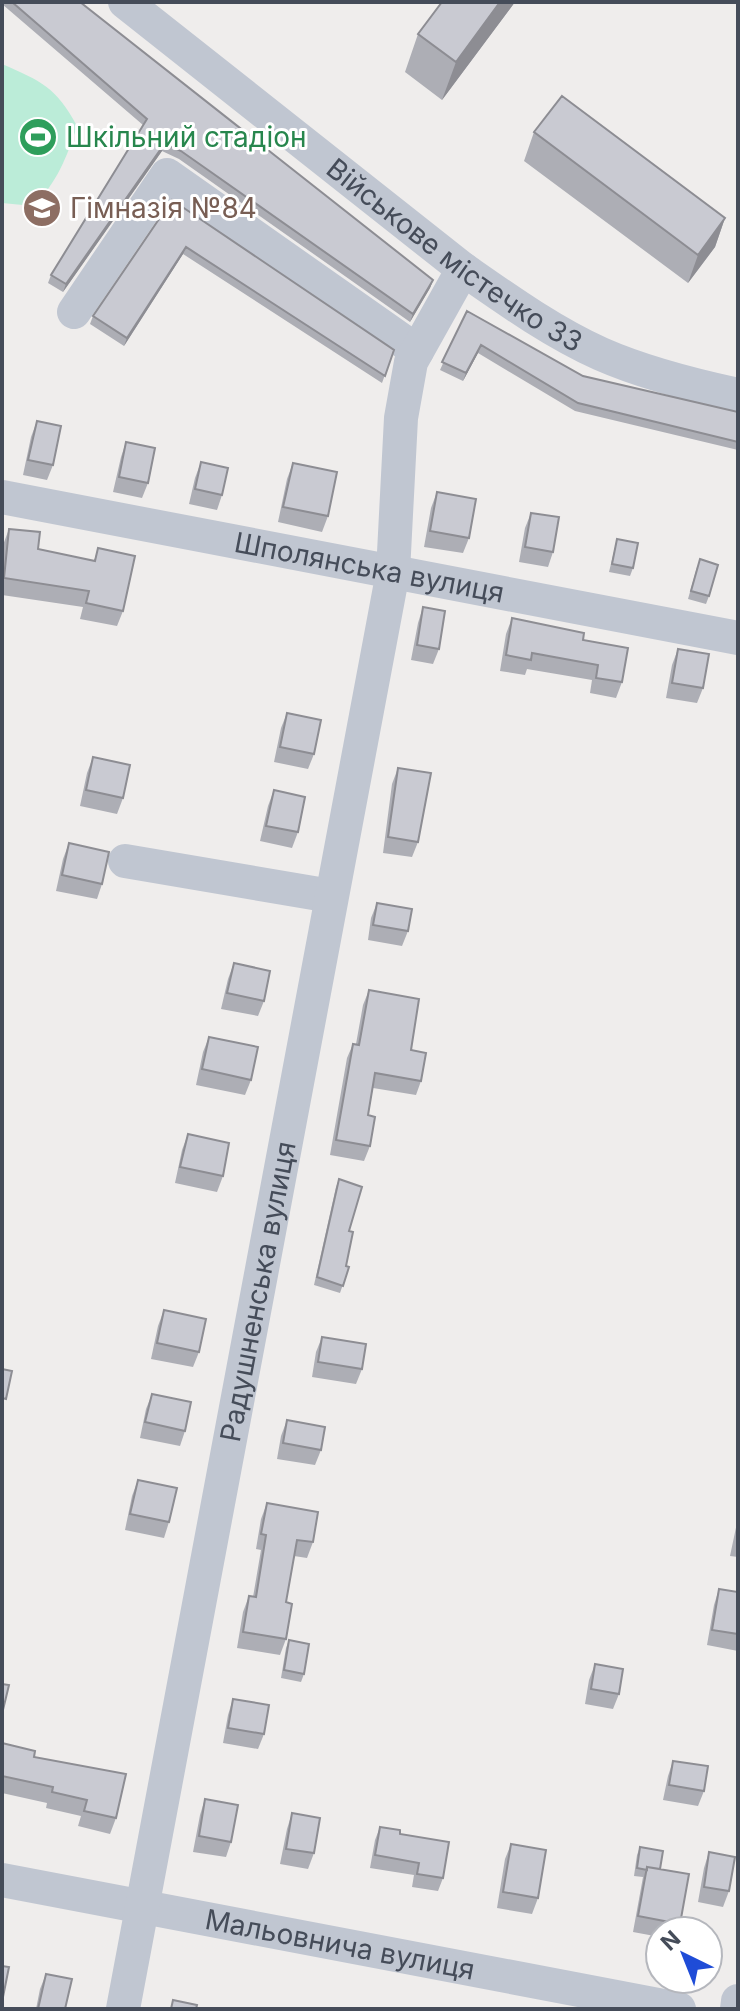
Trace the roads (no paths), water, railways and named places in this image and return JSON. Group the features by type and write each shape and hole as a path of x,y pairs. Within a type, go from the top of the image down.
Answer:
{"street":[{"name":"Військове містечко 33","path":"125,2 463,269 506,299 601,354 693,385 738,395"},
{"path":"74,312 167,175 417,351"},
{"name":"Радушненська вулиця","path":"123,2009 393,572 401,418 411,362 463,269"},
{"name":"Шполянська вулиця","path":"2,497 738,638"},
{"path":"125,861 331,896"},
{"name":"Мальовнича вулиця","path":"2,1880 679,2009"},
{"path":"737,2009 738,2001"}],"place":[{"name":"Шкільний стадіон","path":"38,137"},
{"name":"Гімназія №84","path":"42,208"}]}
